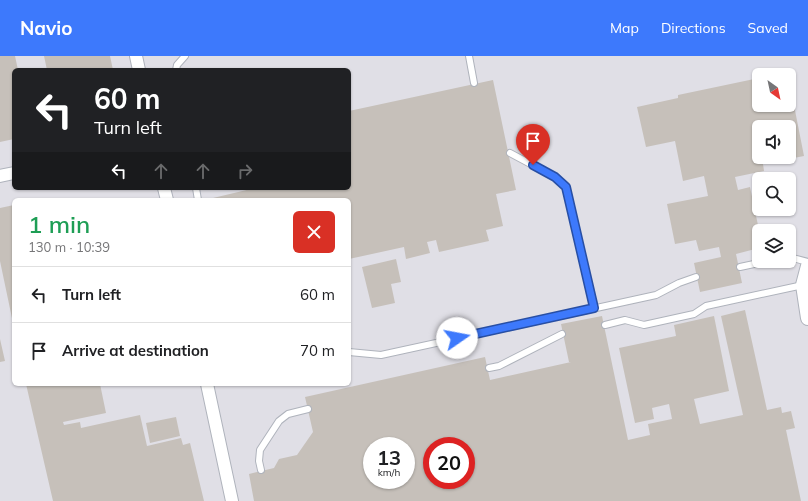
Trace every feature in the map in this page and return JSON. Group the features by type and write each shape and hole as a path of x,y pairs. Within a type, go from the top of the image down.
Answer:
{"street":[{"path":"136,56 139,68"},
{"path":"0,176 12,173"},
{"path":"808,266 803,285 808,318"},
{"path":"207,386 232,501"}],"lane":[{"path":"176,68 184,56"},
{"path":"469,56 474,83"},
{"path":"510,153 555,177 566,187 594,308"},
{"path":"796,259 808,262"},
{"path":"740,267 752,264"},
{"path":"351,352 381,355 656,295 679,283 696,277"},
{"path":"605,325 625,320 644,325 694,314 706,306 803,285"},
{"path":"489,368 499,366 562,334"},
{"path":"261,470 259,461 260,450 279,421 288,414 308,409"}],"shaded area":[{"path":"0,56 808,56 808,501 0,501"}],"building":[{"path":"0,56 15,56 18,68 12,68 12,139 0,142"},
{"path":"44,56 110,56 113,68 47,68"},
{"path":"752,79 752,112 795,112 804,156 796,158 796,120 752,120 752,164 763,164 764,171 752,172 752,173 735,177 738,190 750,187 752,197 752,216 756,216 758,224 752,224 752,250 736,254 742,283 700,292 694,263 721,257 719,247 699,251 696,240 675,244 667,204 708,196 704,176 683,181 675,141 646,147 637,107 678,98 678,95"},
{"path":"493,80 516,190 496,194 503,226 486,230 489,241 439,252 436,240 427,242 430,253 406,259 404,247 351,259 351,198 213,198 247,190 351,190 351,111"},
{"path":"12,205 12,318 0,261 0,208"},
{"path":"396,259 401,282 391,284 395,303 372,308 362,267"},
{"path":"745,310 767,410 781,407 782,413 791,411 795,428 786,430 801,501 254,501 249,474 274,468 279,459 297,455 313,432 305,397 485,357 490,380 571,362 569,362 561,324 602,316 628,440 650,435 648,424 672,419 669,404 652,408 654,419 635,423 619,348 676,336 674,325 714,316 729,391 694,399 700,424 743,415 721,316"},
{"path":"0,339 5,361 0,362"},
{"path":"26,386 100,386 106,413 63,422 64,425 80,422 81,428 140,415 147,446 181,438 183,445 190,443 204,501 53,501"},
{"path":"176,417 180,436 150,443 146,423"}],"route":[{"path":"457,338 594,308 569,193 562,181 533,165"}]}
